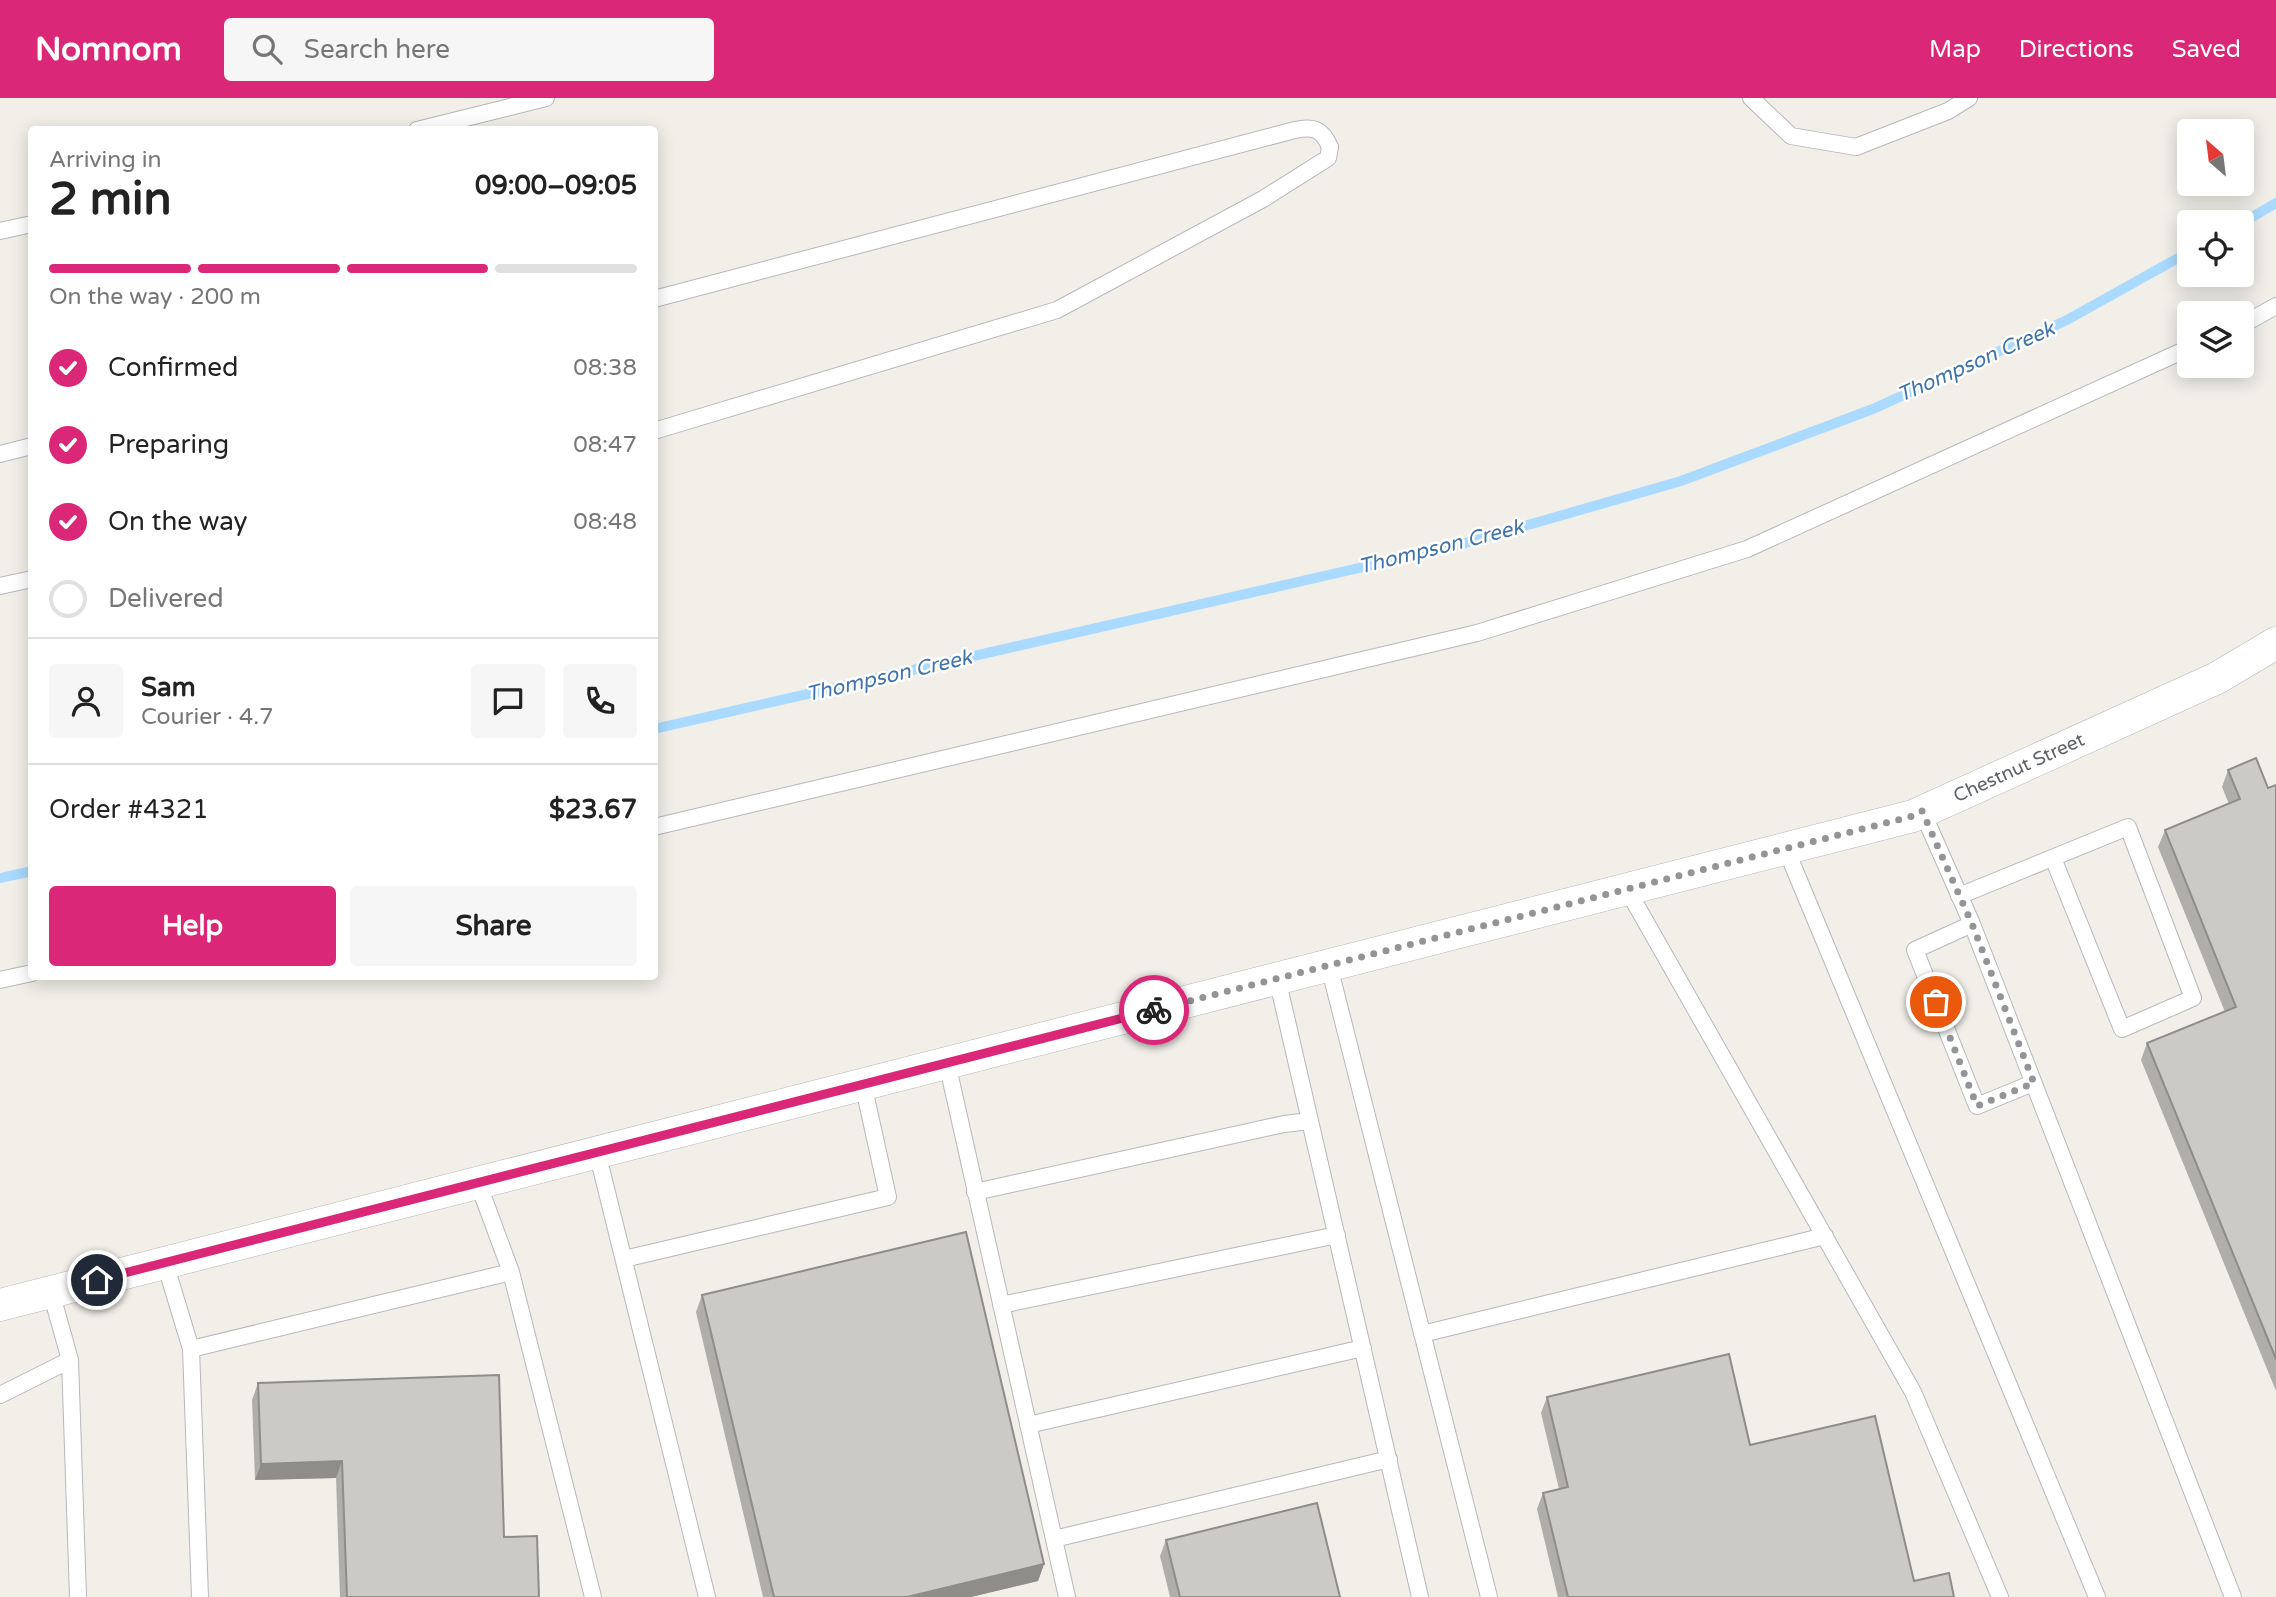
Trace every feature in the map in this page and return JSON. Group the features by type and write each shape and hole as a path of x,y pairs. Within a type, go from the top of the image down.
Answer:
{"street":[{"name":"Chestnut Street","path":"0,1305 1913,816 2217,678 2276,643"}],"lane":[{"path":"433,126 546,98"},
{"path":"1751,98 1791,136 1856,146 1948,111 1969,98"},
{"path":"658,298 1295,130 1310,127 1319,130 1330,147 1328,158 1263,199 1057,310 658,430"},
{"path":"0,231 28,224"},
{"path":"2254,318 2276,306"},
{"path":"658,826 1477,633 1747,550 2177,353"},
{"path":"0,454 28,447"},
{"path":"0,586 28,580"},
{"path":"1922,811 1972,924 2233,1597"},
{"path":"1959,896 2128,827 2193,998 2122,1029 2053,858"},
{"path":"1786,849 2098,1597"},
{"path":"1628,889 1913,1392 2000,1597"},
{"path":"1972,924 1915,950 1977,1106 2034,1083"},
{"path":"1329,966 1489,1597"},
{"path":"0,980 28,974"},
{"path":"1277,978 1420,1597"},
{"path":"947,1063 1067,1597"},
{"path":"624,1259 888,1198 863,1084"},
{"path":"975,1192 1284,1124 1310,1121"},
{"path":"597,1152 707,1597"},
{"path":"478,1182 511,1272 593,1597"},
{"path":"1001,1304 1337,1235"},
{"path":"1422,1334 1825,1236"},
{"path":"165,1263 191,1349 200,1597"},
{"path":"191,1349 511,1272"},
{"path":"51,1292 70,1360 78,1597"},
{"path":"1028,1425 1363,1348"},
{"path":"0,1395 70,1360"},
{"path":"1054,1539 1389,1459"}],"building":[{"path":"2256,758 2268,788 2276,785 2276,1359 2147,1043 2236,1007 2165,830 2240,799 2228,770"},
{"path":"966,1232 1044,1564 907,1597 774,1597 702,1295"},
{"path":"1729,1354 1750,1445 1875,1416 1914,1581 1949,1573 1954,1597 1568,1597 1543,1493 1568,1487 1547,1397"},
{"path":"499,1375 504,1537 537,1536 539,1597 347,1597 342,1461 261,1464 258,1383"},
{"path":"1317,1503 1340,1597 1180,1597 1166,1540"}],"waterway":[{"name":"Thompson Creek","path":"2254,216 2276,203"},
{"name":"Thompson Creek","path":"658,728 1455,546 1681,481 1873,409 2067,320 2177,259"},
{"name":"Thompson Creek","path":"0,878 28,872"}],"way so far":[{"path":"1154,1010 1913,816 1922,811 1972,924 2034,1083 1977,1106 1936,1002"}],"route":[{"path":"97,1280 1154,1010"}]}
